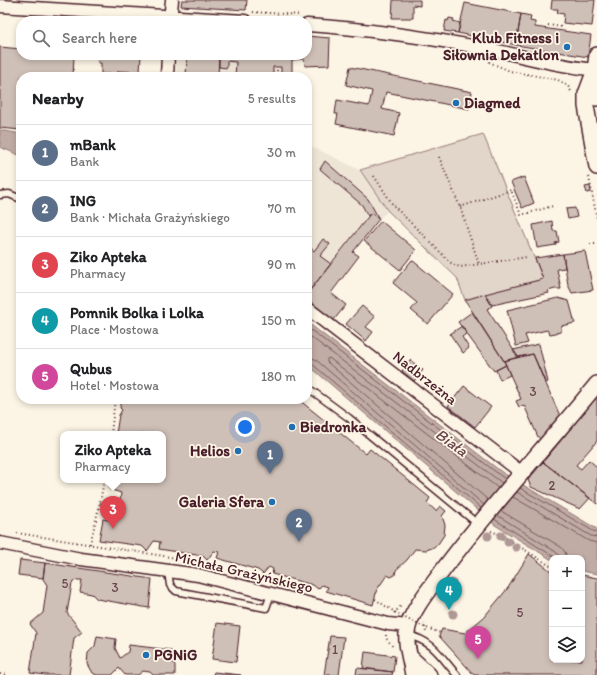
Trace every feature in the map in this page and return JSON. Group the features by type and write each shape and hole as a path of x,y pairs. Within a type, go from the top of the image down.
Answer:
{"street":[{"path":"171,16 172,0"},
{"path":"0,6 142,16"},
{"path":"312,25 389,32 495,50 560,65 596,70"},
{"path":"597,55 597,98"},
{"path":"167,72 168,60"},
{"path":"596,70 586,94 586,106 597,167"},
{"name":"Nadbrzeżna","path":"312,312 520,477"},
{"path":"413,675 407,631 415,611 427,592 484,526 520,477 597,384"},
{"name":"Michała Grażyńskiego","path":"0,543 81,559 198,575 388,624 407,631"},
{"path":"410,657 429,675"}],"lane":[{"path":"0,195 9,194 16,196"},
{"path":"312,391 355,422 484,526"},
{"path":"168,571 170,585 176,591 266,608 271,594"},
{"path":"407,631 433,646 458,675"}],"path":[{"path":"548,25 562,27"},
{"path":"439,157 460,207 479,264"},
{"path":"374,176 393,205 452,264 460,267 527,257"},
{"path":"460,207 511,190 521,215 553,206"},
{"path":"590,244 597,244"},
{"path":"110,431 114,404"},
{"path":"90,544 103,483"},
{"path":"100,503 113,506"},
{"path":"484,526 488,530 503,536 549,565"},
{"path":"375,599 409,621 424,628 441,633"},
{"path":"425,618 424,622 426,635"},
{"path":"0,674 8,675"}],"shaded area":[{"path":"177,60 292,60 292,72 175,72"},
{"path":"483,134 543,279 465,300 457,278 388,211 360,170"},
{"path":"312,146 360,170 388,211 379,219 370,213 312,288"}],"water":[{"path":"0,130 16,133 16,154 0,147"},
{"name":"Biała","path":"312,326 503,473 597,529 597,574 585,572 585,555 549,555 549,558 495,525 312,368"}],"building":[{"path":"182,0 247,0 246,10 181,6"},
{"path":"393,0 420,0 420,6 413,5 413,18 392,18"},
{"path":"552,0 595,0 592,26 563,23 564,14 557,13 558,9 551,9"},
{"path":"465,3 521,14 516,45 458,33"},
{"path":"521,14 531,16 530,21 535,22 535,27 591,35 588,57 516,45"},
{"path":"449,18 460,23 458,33 444,31 446,20 448,21"},
{"path":"312,36 330,38 329,65 305,66 304,60 312,60"},
{"path":"0,47 16,49 16,60 74,60 73,72 16,72 16,130 0,128"},
{"path":"98,60 141,60 140,72 101,72 101,63 98,63"},
{"path":"187,60 219,60 218,72 186,72"},
{"path":"219,60 292,60 292,72 281,72 281,67 273,67 273,72 235,72 236,62 227,61 227,68 219,67"},
{"name":"Diagmed","path":"350,67 472,92 469,109 386,92 382,109 399,113 394,136 336,124 338,114 335,114 337,100 369,106 372,91 346,85"},
{"path":"325,161 368,199 379,219 371,213 368,216 362,205 320,169"},
{"path":"524,177 534,203 522,208 511,182"},
{"path":"590,186 591,192 587,193 585,187"},
{"path":"575,208 577,217 568,219 566,209"},
{"path":"371,213 379,219 353,252 359,256 331,293 346,305 333,321 312,306 312,288"},
{"path":"381,221 416,250 400,270 364,241"},
{"path":"552,221 553,231 557,231 559,242 555,243 556,245 537,248 533,225"},
{"path":"323,239 330,244 320,256 331,264 312,288 312,249 314,251"},
{"path":"585,251 593,290 572,293 568,285 563,254"},
{"path":"563,254 565,268 557,269 561,289 555,289 548,291 549,293 492,305 485,294 543,279 535,258"},
{"path":"412,260 453,294 428,324 411,310 417,303 393,283"},
{"path":"485,294 492,306 487,309 518,357 504,361 465,300"},
{"path":"558,298 569,301 575,323 561,326 561,332 550,334 547,330 525,335 528,343 516,346 507,310"},
{"path":"362,306 375,317 366,327 373,332 366,341 346,324"},
{"path":"472,312 506,365 494,371 458,322"},
{"path":"462,326 467,333 462,337 469,348 463,353 450,334"},
{"path":"539,344 548,382 545,383 533,354 518,357 513,350"},
{"path":"533,354 560,416 541,440 538,437 524,405 519,407 516,401 521,399 504,361"},
{"path":"410,360 423,370 414,381 402,371"},
{"path":"506,365 510,375 500,380 496,370"},
{"path":"464,386 491,407 475,427 448,406"},
{"path":"597,397 597,441 576,465 581,469 589,460 597,467 597,504 543,462"},
{"name":"Galeria Sfera","path":"120,404 304,404 366,454 370,449 430,498 427,503 436,511 440,506 446,511 442,516 445,525 444,535 438,544 432,548 426,550 415,549 407,560 396,570 395,575 391,577 387,575 376,591 377,593 373,605 326,591 328,587 322,585 318,589 313,585 272,574 273,569 269,567 263,574 258,570 217,558 219,552 214,551 207,560 203,556 159,549 160,542 154,541 147,551 142,546 99,540 103,519 117,521 118,513 114,510 113,506 115,503 120,501 121,493 109,489 109,483 166,483 166,431 116,431 119,415 122,410 120,408"},
{"path":"543,462 590,498 580,509 531,487 528,480"},
{"path":"529,554 549,570 549,663 585,663 585,576 597,578 597,675 474,675 439,636 442,629 465,633 484,617 508,588"},
{"path":"20,560 45,563 43,578 18,575"},
{"path":"45,563 152,579 149,608 97,599 92,594 80,592 82,580 76,580 72,583 67,613 82,632 74,638 69,675 45,675 30,673 36,633 30,624 43,613 47,585 43,579"},
{"path":"217,623 240,626 236,662 212,659"},
{"name":"PGNiG","path":"97,636 116,639 115,648 120,658 128,652 129,645 171,650 169,657 175,665 175,675 153,675 150,672 143,671 138,675 125,675 119,668 112,675 97,675 92,673 87,664 88,653 95,646"},
{"path":"330,636 344,637 339,675 324,675"},
{"path":"365,652 395,656 393,672 363,668"},
{"path":"357,668 393,672 392,675 356,675"},
{"path":"214,672 241,675 213,675"}],"place":[{"name":"Klub Fitness i Siłownia Dekatlon","path":"567,47"},
{"name":"Diagmed","path":"456,103"},
{"name":"Biedronka","path":"292,427"},
{"name":"Helios","path":"238,451"},
{"name":"mBank","path":"270,474"},
{"name":"Galeria Sfera","path":"272,502"},
{"name":"Ziko Apteka","path":"113,529"},
{"name":"ING","path":"299,542"},
{"name":"Pomnik Bolka i Lolka","path":"449,610"},
{"name":"PGNiG","path":"146,655"},
{"name":"Qubus","path":"478,659"}]}
